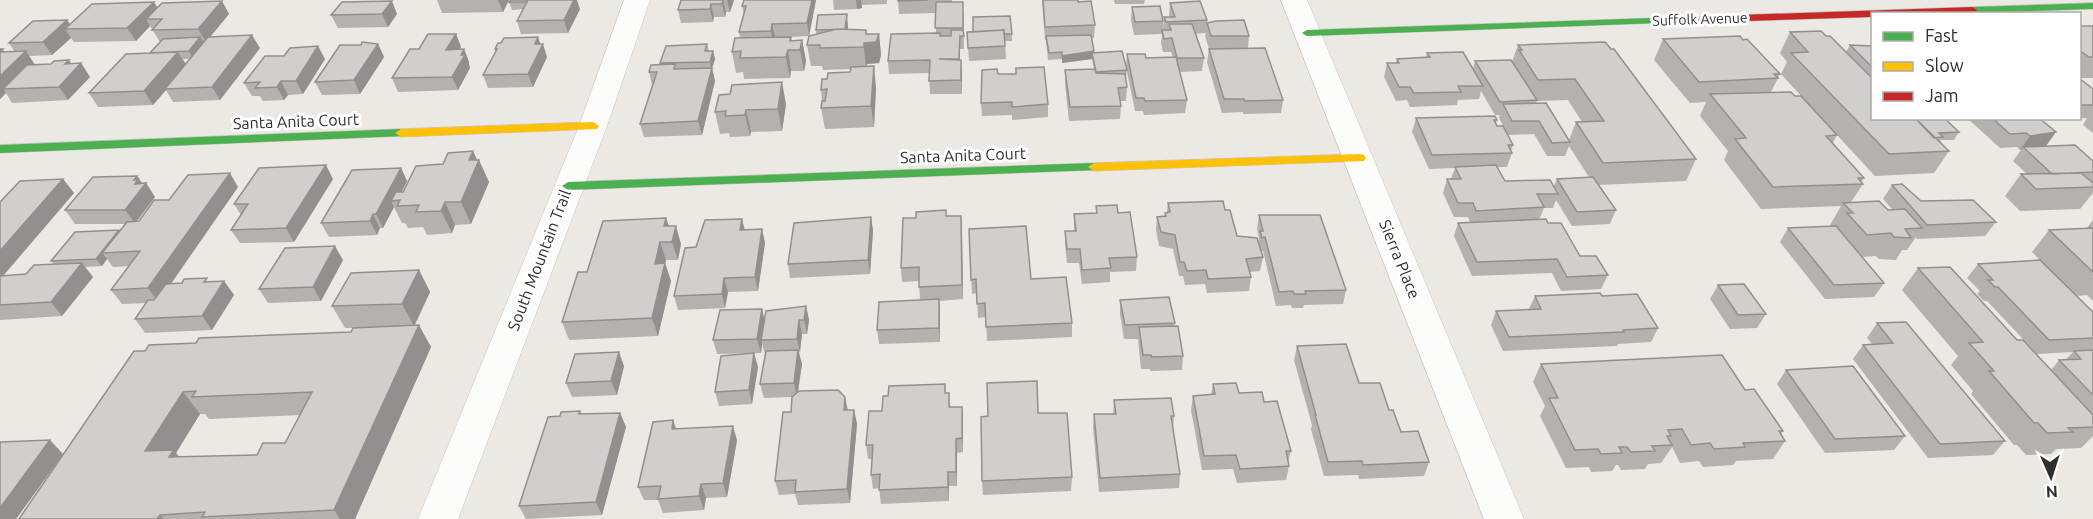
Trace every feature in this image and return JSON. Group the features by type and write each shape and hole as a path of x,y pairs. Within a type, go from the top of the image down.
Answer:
{"street":[{"name":"South Mountain Trail","path":"438,519 593,126 638,0"},
{"name":"Sierra Place","path":"1294,0 1360,158 1504,519"},
{"name":"Suffolk Avenue","path":"1918,12 2093,6"},
{"name":"Suffolk Avenue","path":"1307,33 1871,14"},
{"name":"Santa Anita Court","path":"0,149 593,126"},
{"name":"Santa Anita Court","path":"568,186 1360,158"}],"building":[{"path":"528,0 527,2 509,2"},
{"path":"528,0 574,0 564,20 517,21"},
{"path":"681,0 723,0 722,4 711,4 710,9 678,10"},
{"path":"744,0 812,0 807,23 772,24 771,31 739,32 746,6 742,6"},
{"path":"1043,0 1091,1 1095,25 1045,27"},
{"path":"222,1 198,29 152,30 162,19 146,19 162,3"},
{"path":"392,1 382,14 331,15 342,2"},
{"path":"1200,1 1207,20 1166,22 1164,17 1175,17 1170,3"},
{"path":"154,2 127,28 65,29 92,4"},
{"path":"936,2 963,2 963,28 935,28"},
{"path":"1160,6 1163,21 1135,22 1132,7"},
{"path":"847,14 845,29 816,30 818,15"},
{"path":"1010,16 1012,34 1004,34 1004,30 973,32 973,17"},
{"path":"67,20 43,42 9,43 33,21"},
{"path":"1244,20 1249,36 1211,36 1207,23 1216,21"},
{"path":"1169,24 1192,24 1204,58 1177,58 1172,38 1164,39 1162,30 1171,30"},
{"path":"2081,26 2093,26 2093,57 2081,51"},
{"path":"837,29 866,30 866,34 879,34 876,42 864,43 864,47 820,48 820,45 807,45 809,36"},
{"path":"951,30 963,30 964,36 960,36 959,59 939,59 961,60 961,80 929,81 930,60 888,61 891,34 940,33 940,36 951,36"},
{"path":"1004,30 1005,46 968,48 967,32"},
{"path":"1821,31 1826,36 1830,36 1871,77 1871,120 1917,120 1949,151 1889,154 1791,53 1808,52 1790,32"},
{"path":"428,34 456,34 446,50 464,49 461,55 465,55 452,77 392,78 410,49 419,49"},
{"path":"252,35 212,87 165,89 208,37"},
{"path":"1091,35 1094,51 1062,56 1062,52 1049,53 1046,36"},
{"path":"1740,36 1743,40 1747,39 1780,74 1774,74 1778,78 1699,82 1663,39"},
{"path":"200,37 189,51 150,53 163,39"},
{"path":"538,37 535,44 543,44 528,74 483,75 498,43 501,43 504,38"},
{"path":"791,37 790,41 802,40 800,50 788,50 786,57 740,58 741,51 732,52 735,38"},
{"path":"362,42 378,44 354,80 315,82 340,45 361,45"},
{"path":"1605,42 1611,49 1614,49 1696,159 1603,163 1576,122 1604,121 1575,79 1538,80 1518,45"},
{"path":"707,44 705,51 713,51 710,62 660,63 666,46"},
{"path":"1850,45 1871,46 1871,66"},
{"path":"318,46 296,81 281,81 277,87 255,88 260,82 244,83 265,56 284,56 290,48"},
{"path":"1265,48 1283,100 1224,99 1209,49"},
{"path":"26,51 0,76 0,52"},
{"path":"1122,51 1127,70 1096,72 1092,53"},
{"path":"178,52 144,91 89,93 126,54"},
{"path":"1463,52 1483,86 1458,86 1461,92 1414,93 1410,87 1399,87 1387,63 1399,63 1397,59 1430,57 1427,53"},
{"path":"1127,54 1145,54 1146,58 1176,57 1187,100 1145,101 1144,98 1136,98"},
{"path":"69,60 65,64 81,63 59,87 3,89 27,65 51,64 54,61"},
{"path":"1511,60 1537,100 1500,102 1475,61"},
{"path":"675,64 674,69 712,68 698,121 640,124 657,72 649,72 651,65"},
{"path":"874,66 871,106 821,108 827,89 821,90 822,79 827,79 828,73 850,72 851,67"},
{"path":"1044,67 1048,104 1012,107 1012,102 981,103 982,70 997,69 998,74 1016,74 1016,68"},
{"path":"1095,69 1096,73 1125,74 1127,87 1118,88 1121,106 1070,107 1065,70"},
{"path":"2081,80 2093,89 2093,105 2081,105"},
{"path":"782,82 778,109 746,110 745,115 725,116 726,111 715,112 719,95 730,94 732,85"},
{"path":"1791,92 1795,96 1801,96 1837,135 1826,136 1864,178 1858,178 1863,184 1773,187 1735,139 1746,138 1710,94"},
{"path":"1546,103 1570,142 1552,143 1539,121 1512,121 1503,104"},
{"path":"1495,116 1497,126 1503,126 1513,145 1508,145 1512,153 1432,155 1416,118"},
{"path":"1917,120 1946,120 1959,132 1939,133 1943,137 1934,138"},
{"path":"1994,120 2041,120 2056,132 2030,136 2026,133 2010,134"},
{"path":"2075,145 2093,161 2093,172 2052,174 2023,147"},
{"path":"473,151 469,160 479,160 461,202 445,202 441,211 416,212 419,205 397,206 400,200 391,201 396,192 403,192 416,166 443,164 448,153"},
{"path":"326,165 286,228 231,230 248,204 234,204 259,168"},
{"path":"1496,165 1505,181 1550,180 1558,194 1537,194 1544,207 1476,211 1473,203 1458,203 1447,179 1461,179 1455,167"},
{"path":"401,168 370,221 321,223 352,170"},
{"path":"230,173 148,288 111,290 140,251 102,253 127,222 139,221 154,200 169,200 188,175"},
{"path":"2081,173 2093,183 2093,187 2036,189 2021,174"},
{"path":"137,176 134,180 138,179 135,184 146,183 125,210 65,210 93,177"},
{"path":"1593,177 1616,210 1577,212 1557,179"},
{"path":"63,179 0,251 0,202 20,181"},
{"path":"1902,184 1921,201 1973,200 1996,222 1927,225 1892,185"},
{"path":"1223,201 1225,210 1230,210 1237,236 1257,238 1263,257 1246,259 1251,277 1208,279 1206,270 1187,271 1184,262 1180,262 1175,235 1161,232 1157,217 1166,216 1165,213 1170,212 1168,203"},
{"path":"1879,201 1888,210 1905,209 1922,228 1905,229 1911,238 1894,237 1891,233 1867,235 1847,213 1853,213 1843,203"},
{"path":"1117,205 1118,213 1130,212 1137,257 1109,258 1111,268 1082,270 1080,249 1067,249 1065,231 1076,231 1074,214 1097,213 1096,206"},
{"path":"946,210 946,216 961,216 962,285 919,287 919,267 901,268 903,218 916,218 916,212"},
{"path":"1259,215 1320,215 1346,290 1305,291 1306,294 1294,294 1293,291 1279,292 1265,237 1262,238 1260,231 1263,231"},
{"path":"871,217 868,260 788,264 794,223"},
{"path":"666,218 664,226 676,226 672,242 660,242 655,264 665,263 652,318 562,322 578,272 587,272 603,221"},
{"path":"742,219 740,230 762,229 755,277 724,278 722,294 674,296 685,248 696,247 705,220"},
{"path":"1546,219 1548,223 1561,223 1580,256 1596,256 1608,275 1567,277 1557,259 1477,262 1458,223"},
{"path":"1026,226 1031,279 1066,277 1072,323 986,327 985,303 977,304 976,279 971,280 969,229"},
{"path":"1836,226 1884,283 1834,285 1788,228"},
{"path":"2093,228 2093,272 2049,230"},
{"path":"119,230 96,259 51,261 75,232"},
{"path":"335,246 313,287 259,289 285,248"},
{"path":"2040,260 2093,312 2093,338 2049,340 1998,287 1988,280 1993,280 1978,264"},
{"path":"82,263 51,302 0,305 0,276 26,274 34,265"},
{"path":"1950,267 2017,340 2023,340 2093,415 2093,427 2068,428 2073,432 2047,433 2038,423 2034,423 1989,371 1994,371 1969,343 1983,342 1918,268"},
{"path":"419,270 402,304 332,306 351,273"},
{"path":"207,278 204,282 224,281 202,316 135,319 148,300 154,300 166,284 182,283 184,279"},
{"path":"1744,284 1766,314 1738,315 1718,285"},
{"path":"1600,293 1602,296 1637,294 1658,328 1623,330 1624,332 1509,337 1496,311 1541,309 1535,296"},
{"path":"1169,297 1175,323 1125,325 1120,300"},
{"path":"939,299 939,328 877,330 879,302"},
{"path":"806,306 804,320 799,320 797,339 761,340 766,311"},
{"path":"762,309 757,339 713,340 720,310"},
{"path":"1906,322 2005,441 1940,444 1863,345 1893,343 1877,323"},
{"path":"419,325 334,510 202,517 205,512 160,515 157,519 19,519 134,351 145,351 149,345 196,343 199,338 351,332 353,328","holes":["196,391 192,397 312,392 285,443 263,443 257,455 169,457 174,450 145,451 183,392"]},
{"path":"1178,326 1183,356 1143,355 1139,327"},
{"path":"1346,344 1359,383 1380,383 1389,410 1393,410 1401,432 1418,431 1429,462 1363,465 1362,461 1328,462 1297,346"},
{"path":"798,350 794,383 760,384 766,351"},
{"path":"2093,350 2093,395 2059,360 2081,359 2074,351"},
{"path":"619,352 611,381 566,383 575,354"},
{"path":"754,353 749,390 715,392 721,356"},
{"path":"1722,355 1745,390 1754,389 1783,431 1779,431 1785,441 1743,443 1745,447 1714,449 1710,443 1691,445 1682,429 1668,430 1671,436 1667,436 1672,445 1652,446 1655,451 1631,452 1627,447 1619,447 1622,453 1601,454 1598,449 1575,450 1549,398 1558,398 1541,364"},
{"path":"1853,366 1905,436 1835,439 1786,370"},
{"path":"1037,381 1038,413 1067,413 1072,477 982,481 981,417 988,416 987,383"},
{"path":"1236,383 1239,393 1262,392 1264,402 1277,401 1291,451 1286,451 1289,466 1240,469 1236,455 1204,456 1193,396 1215,394 1213,384"},
{"path":"945,384 945,393 949,393 949,407 962,407 962,438 956,439 956,472 948,472 948,487 879,490 880,474 871,475 873,445 866,445 869,411 882,411 883,396 888,396 889,386"},
{"path":"838,390 845,397 844,410 854,410 847,489 795,492 796,480 775,481 783,412 791,412 792,397 799,391"},
{"path":"1171,398 1174,416 1171,416 1180,474 1100,478 1094,414 1116,414 1114,400"},
{"path":"580,411 579,414 620,413 596,502 519,506 548,417 560,416 561,412"},
{"path":"673,420 672,429 733,426 723,483 701,484 699,496 658,499 661,486 638,487 653,422"},
{"path":"50,440 0,508 0,442"}],"traffic: fast":[{"path":"1972,10 2093,6"},
{"path":"1307,33 1682,20"},
{"path":"0,149 401,133"},
{"path":"568,186 1094,167"}],"traffic: slow":[{"path":"401,133 593,126"},
{"path":"1094,167 1360,158"}],"traffic: jam":[{"path":"1914,12 1972,10"},
{"path":"1682,20 1871,13"}]}
